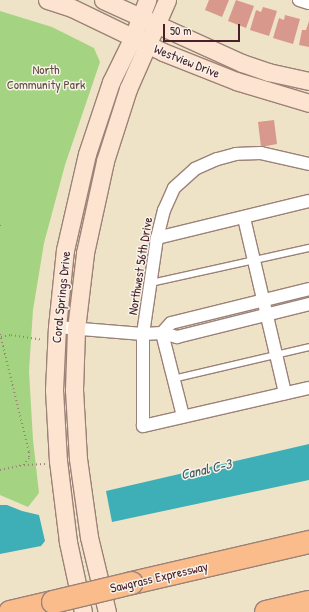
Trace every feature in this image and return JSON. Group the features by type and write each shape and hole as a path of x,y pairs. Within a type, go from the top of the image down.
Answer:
{"highway":[{"name":"Sawgrass Expressway","path":"10,612 309,542"},
{"path":"266,612 309,602"}],"main road":[{"name":"Westview Drive","path":"47,0 72,8 140,41 236,81 309,103"},
{"name":"Westview Drive","path":"103,0 242,63 268,72 309,81"},
{"name":"Coral Springs Drive","path":"105,606 90,537 78,459 74,390 76,329 85,253 105,160 128,89 140,41 141,16 147,0"},
{"name":"Coral Springs Drive","path":"82,609 68,542 58,461 54,390 57,327 65,250 87,154 111,82 140,41 158,24 168,0"}],"street":[{"path":"299,0 309,3"},
{"name":"Northwest 56th Drive","path":"182,416 143,426 143,334 157,238 164,210 174,188 195,169 217,158 236,154 262,153 309,164"},
{"path":"157,238 309,202"},
{"path":"244,218 285,393"},
{"path":"162,333 171,323 262,299 309,289"},
{"path":"57,327 143,334 162,333 177,337 309,304"},
{"path":"162,333 182,416 309,388"}],"lane":[{"path":"150,283 309,248"},
{"path":"173,379 309,347"}],"path":[{"path":"0,334 29,452 29,458 24,465"},
{"path":"1,337 11,336 42,340"},
{"path":"0,470 24,465 45,464"}],"green space":[{"name":"North Community Park","path":"0,11 52,27 94,48 100,62 65,165 44,243 33,310 29,371 33,440 39,493 28,507 0,495"}],"water":[{"name":"Canal C-3","path":"309,444 309,480 112,522 106,491"},
{"path":"0,505 7,505 22,511 39,515 45,541 41,546 0,554"}],"building":[{"path":"209,0 229,0 222,17 205,10"},
{"path":"236,0 254,6 246,28 228,21"},
{"path":"263,7 277,11 269,36 250,30 256,10 261,12"},
{"path":"285,15 300,19 293,44 273,38 279,18 284,20"},
{"path":"309,21 309,47 299,45 302,30 306,30"},
{"path":"274,120 277,144 261,147 258,122"}]}
